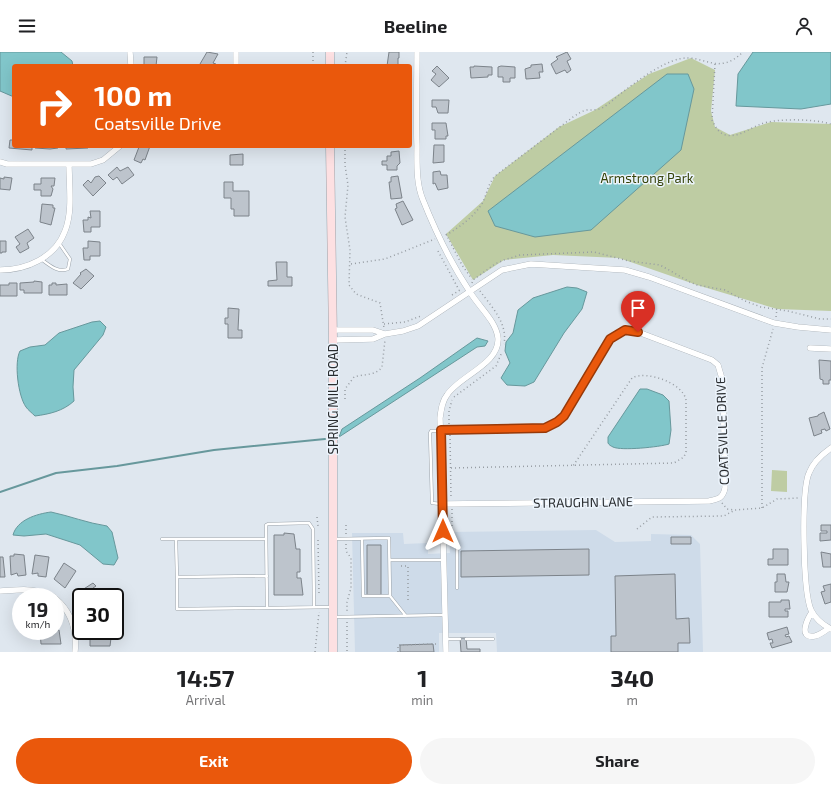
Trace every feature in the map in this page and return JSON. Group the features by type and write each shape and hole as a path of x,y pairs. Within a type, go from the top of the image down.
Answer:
{"street":[{"path":"130,52 130,64"},
{"path":"236,52 236,64"},
{"path":"330,52 330,64"},
{"path":"417,52 418,181 422,198 439,237 468,289 494,325 498,338 497,347 493,356 460,381 446,396 441,411 444,615 446,652"},
{"path":"0,162 7,164 91,164 103,160 118,148"},
{"name":"SPRING MILL ROAD","path":"330,148 333,330 333,652"},
{"path":"0,270 31,265 46,256 59,243 65,232 69,211 69,164"},
{"path":"333,340 373,339 385,334 402,332 418,326 468,289 474,282 502,270 531,264 625,270 774,323 831,330"},
{"path":"333,330 373,330 385,334"},
{"name":"COATSVILLE DRIVE","path":"441,430 545,428 564,416 610,339 625,330 638,332 712,360 718,366 723,382 725,488 721,498"},
{"path":"810,348 831,349"},
{"path":"830,629 819,621 812,612 806,591 805,498 807,480 813,464 831,448"},
{"name":"STRAUGHN LANE","path":"443,504 709,501 721,498"},
{"path":"0,592 12,591"},
{"path":"64,608 73,623 76,636 75,652"},
{"path":"812,612 804,628 805,632 809,636 814,636 830,629"}],"lane":[{"path":"41,259 55,269 63,271 68,269 70,259 59,243"},
{"path":"441,430 431,431 430,433 432,503 443,504"},
{"path":"267,608 266,525 268,524 309,524 314,532 314,607"},
{"path":"334,539 389,538 390,596 406,616"},
{"path":"162,539 266,539"},
{"path":"176,539 177,609 334,607"},
{"path":"362,539 363,596 390,596"},
{"path":"457,545 457,588"},
{"path":"390,560 443,560"},
{"path":"177,577 267,576"},
{"path":"334,617 444,615"},
{"path":"445,639 460,639"},
{"path":"466,639 493,639"}],"path":[{"path":"313,52 313,64"},
{"path":"345,64 347,52"},
{"path":"351,264 386,259 403,253 459,227 478,209 489,183 495,176 573,116 581,112 602,108 633,84 670,62 690,58 715,64 726,63 736,59 742,52"},
{"path":"715,64 712,120 715,127 725,135 739,134 762,123 771,122 810,120 831,124"},
{"path":"344,148 348,186 345,224 351,264 349,285 356,294 380,303 385,334 384,361 380,371 354,377 345,389 345,399"},
{"path":"446,234 462,265 500,319 503,327 505,342 500,360 496,366 460,392 452,400 449,411 452,536"},
{"path":"437,247 459,290"},
{"path":"449,297 459,290 468,289 495,264 520,255 594,252 629,261 660,265 697,285 725,290 753,304 820,319 831,318"},
{"path":"762,508 762,368 777,309"},
{"path":"384,324 405,322 426,313"},
{"path":"451,468 573,466 670,464 684,457 687,444 686,400 683,392 678,387 649,376 640,375 632,378 573,466"},
{"path":"721,498 727,508 735,510 762,508 777,499 805,498"},
{"path":"637,529 652,517 724,516 735,510"},
{"path":"346,525 346,551 351,558 351,588 346,602 347,652"},
{"path":"401,566 408,566 408,603"},
{"path":"398,652 398,645 437,644"}],"shaded area":[{"path":"596,530 615,542 651,541 651,534 691,535 700,544 703,652 497,652 496,633 439,633 439,652 355,652 352,533 403,533 404,544 428,543 428,554 450,553 449,532"}],"green space":[{"name":"Armstrong Park","path":"691,58 715,70 711,111 715,127 730,135 771,122 831,124 831,311 777,309 697,285 619,258 553,255 504,260 473,280 446,234 483,201 495,176 559,127 595,110 649,74"},
{"path":"772,470 787,471 787,492 771,491"}],"water":[{"path":"0,52 61,52 72,61 73,64 12,64 12,96 0,91"},
{"path":"753,52 831,52 831,104 801,109 736,106 738,74"},
{"path":"667,74 688,74 694,89 681,150 591,230 535,237 495,226 488,211"},
{"path":"567,287 577,288 587,292 582,309 564,333 534,382 525,386 507,385 501,378 510,363 505,351 506,342 513,333 518,310 533,298"},
{"path":"100,321 106,327 103,335 74,370 74,401 56,412 35,416 23,402 19,387 17,363 20,351 30,347 45,345 59,333 92,322"},
{"path":"477,338 488,341 485,346 477,347 339,437 342,429 420,378"},
{"path":"640,389 647,389 663,395 669,401 671,430 669,444 632,449 617,448 609,445 608,437"},
{"path":"51,512 107,526 112,532 118,558 114,565 103,564 80,545 46,534 24,536 13,535 15,530 23,522 33,516"}],"building":[{"path":"207,52 218,54 213,63 216,64 200,64"},
{"path":"389,52 399,52 398,64 387,64"},
{"path":"567,52 571,59 567,61 571,70 567,73 565,70 556,74 551,64 558,59 556,57"},
{"path":"144,57 157,57 156,64 144,64"},
{"path":"542,64 543,72 539,72 540,78 526,79 525,69 531,67 531,65"},
{"path":"437,66 449,78 439,87 431,80 436,74 432,71"},
{"path":"470,67 492,67 492,75 488,75 488,77 471,78"},
{"path":"498,67 515,67 515,78 510,78 510,82 503,82 503,77 498,77"},
{"path":"432,100 449,100 448,113 438,113 436,107 432,107"},
{"path":"432,123 446,123 448,136 446,136 446,139 435,139 435,130 432,130"},
{"path":"10,140 12,140 12,148 32,148 32,150 9,148"},
{"path":"434,145 444,145 444,162 433,163"},
{"path":"35,148 58,148 50,149"},
{"path":"66,148 88,148 66,149"},
{"path":"139,148 149,148 145,160 143,159 141,163 134,160"},
{"path":"399,151 400,163 397,166 397,170 387,170 387,165 382,165 382,161 387,161 387,156 391,156 391,152"},
{"path":"243,154 243,165 230,165 230,155"},
{"path":"117,167 120,171 128,167 134,175 122,184 117,177 113,180 108,175"},
{"path":"440,171 441,175 447,175 448,188 438,190 435,183 433,184 433,172"},
{"path":"99,176 106,183 93,196 83,185 88,180 91,183 95,177"},
{"path":"398,176 402,198 391,199 389,182 391,182 391,177"},
{"path":"4,177 12,178 10,190 0,189 0,178 4,179"},
{"path":"41,178 55,178 54,186 51,186 53,189 51,196 41,196 41,190 34,190 34,184 41,184"},
{"path":"224,182 233,182 233,191 249,191 249,216 234,216 234,209 231,209 231,198 224,198"},
{"path":"403,201 413,220 402,225 395,209 397,208 396,204"},
{"path":"42,204 53,205 53,208 55,208 51,225 40,222"},
{"path":"90,211 100,211 100,227 91,227 91,232 84,232 83,220 88,220 88,217 91,218"},
{"path":"28,229 34,238 27,243 29,248 20,253 16,247 20,244 15,237"},
{"path":"0,241 6,241 6,252 0,253"},
{"path":"88,241 100,242 100,256 90,256 90,260 84,260 83,248 88,248"},
{"path":"276,262 287,262 287,277 292,277 292,286 268,286 268,281 277,280"},
{"path":"86,269 94,276 81,289 73,283 81,274 80,273"},
{"path":"34,281 42,282 42,293 24,293 24,290 20,290 20,283"},
{"path":"9,283 17,283 17,296 0,296 0,285 9,285"},
{"path":"52,283 56,283 56,285 67,284 67,295 49,295 49,285 52,285"},
{"path":"228,308 239,309 238,330 242,330 242,338 228,338 228,324 225,324 225,318 228,318"},
{"path":"819,360 831,361 831,380 829,380 829,384 823,384 823,380 820,379"},
{"path":"824,412 830,429 826,431 825,429 821,430 822,433 814,436 809,418 818,416"},
{"path":"821,525 831,525 831,540 820,541 820,533 827,533 827,531 821,531"},
{"path":"284,533 294,534 296,549 300,549 300,572 297,572 297,578 301,578 303,595 274,595 274,535 284,535"},
{"path":"671,537 691,537 691,544 671,544"},
{"path":"367,545 381,545 381,595 367,595"},
{"path":"589,549 589,575 461,577 461,551"},
{"path":"773,549 788,549 788,565 768,565 768,559 773,559"},
{"path":"821,552 831,554 831,567 823,567"},
{"path":"14,554 24,555 26,575 18,576 17,573 11,575 10,556 14,556"},
{"path":"35,555 49,557 46,577 38,576 38,573 32,574"},
{"path":"0,557 3,557 5,577 0,577"},
{"path":"64,563 76,571 65,588 54,579"},
{"path":"675,574 676,619 689,618 690,643 678,643 678,652 611,652 611,636 616,636 615,576"},
{"path":"777,574 785,574 786,582 789,582 787,592 775,592"},
{"path":"93,583 96,586 93,588 85,588"},
{"path":"831,584 831,602 825,604 821,592 825,591 823,586"},
{"path":"781,600 789,600 790,609 785,609 785,611 788,611 788,617 769,617 769,602 781,602"},
{"path":"787,627 789,634 785,635 786,637 789,636 792,642 772,648 770,643 773,643 772,639 769,640 767,633"},
{"path":"460,638 466,638 467,649 480,649 480,652 461,652"},
{"path":"41,640 60,640 61,644 41,644"},
{"path":"90,640 111,640 110,646 90,646"},
{"path":"433,644 434,652 400,652 400,645"}],"waterway":[{"path":"0,492 56,473 117,466 214,450 325,439"}],"route":[{"path":"443,531 441,430 545,428 557,422 564,416 610,339 619,332 625,330 638,332"}]}
